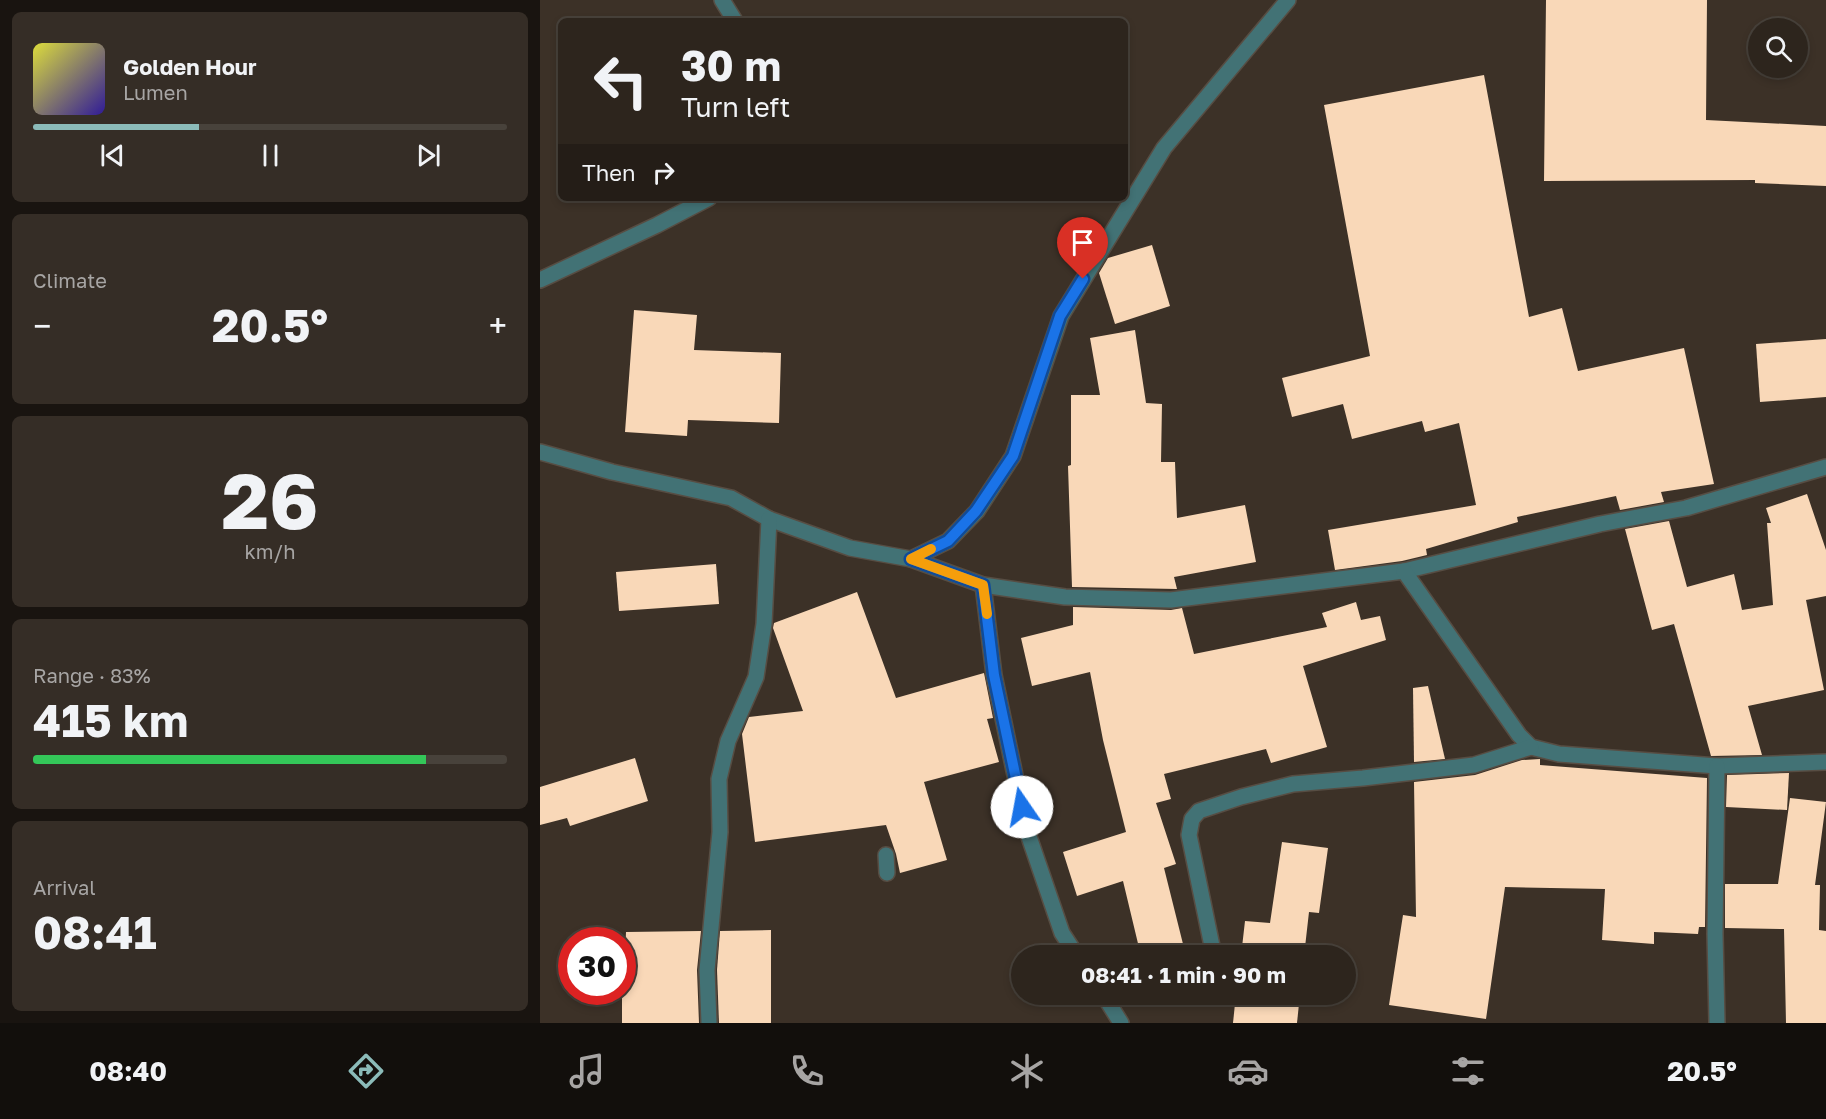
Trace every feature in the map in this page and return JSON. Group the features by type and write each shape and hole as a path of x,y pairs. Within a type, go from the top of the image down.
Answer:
{"street":[{"path":"722,0 733,18"},
{"path":"911,559 948,541 976,511 1013,456 1060,316 1164,148 1288,0"},
{"path":"540,280 703,201"},
{"path":"540,452 612,472 731,498 769,519 849,548 911,559 983,585 1065,597 1171,600 1404,571 1600,524 1686,508 1826,467"},
{"path":"709,1023 707,970 720,832 719,779 728,741 756,677 764,624 769,519"},
{"path":"1404,571 1519,735 1531,747 1559,754 1718,766 1826,762"},
{"path":"983,585 994,675 1026,828 1062,933 1070,945"},
{"path":"1212,945 1189,835 1192,819 1199,811 1241,797 1293,784 1474,765 1531,747"},
{"path":"1718,766 1714,934 1718,1023"},
{"path":"886,855 886,873"},
{"path":"1110,1005 1122,1023"}],"building":[{"path":"1546,0 1707,0 1706,120 1826,126 1826,186 1755,183 1755,180 1544,181"},
{"path":"1484,75 1529,317 1562,308 1578,371 1684,348 1714,484 1661,492 1664,502 1620,510 1616,496 1517,517 1518,522 1426,549 1427,555 1402,561 1335,570 1328,530 1476,505 1459,423 1425,432 1422,421 1352,439 1343,404 1292,417 1282,378 1370,356 1324,105"},
{"path":"1152,245 1170,306 1115,324 1099,273 1108,258"},
{"path":"634,310 697,315 694,350 781,353 779,423 688,420 687,436 625,432"},
{"path":"1135,330 1146,403 1162,404 1161,462 1175,462 1177,518 1245,505 1256,562 1174,577 1177,589 1072,587 1068,466 1071,465 1071,395 1100,395 1090,338"},
{"path":"1826,339 1826,397 1760,402 1756,344"},
{"path":"1807,494 1826,550 1826,596 1806,600 1824,690 1748,706 1762,755 1711,756 1674,624 1652,630 1625,529 1669,521 1687,587 1734,574 1742,610 1773,605 1767,523 1771,523 1766,508"},
{"path":"716,564 719,604 619,611 616,572"},
{"path":"857,592 896,698 984,673 993,718 987,719 999,762 924,782 947,860 900,873 886,825 755,842 742,734 749,717 803,711 773,628 774,623"},
{"path":"1356,602 1361,620 1380,616 1386,640 1303,666 1327,747 1271,763 1266,749 1164,774 1171,799 1156,803 1176,864 1164,868 1183,945 1138,945 1123,881 1077,896 1063,852 1126,832 1103,740 1090,672 1032,686 1021,638 1073,625 1073,607 1171,610 1182,608 1194,654 1327,627 1322,613"},
{"path":"1428,686 1445,759 1414,762 1413,688"},
{"path":"635,758 648,801 570,826 567,818 540,825 540,787"},
{"path":"1540,759 1540,765 1707,778 1705,927 1699,927 1698,934 1654,932 1654,944 1602,940 1605,889 1505,887 1486,1019 1389,1005 1403,915 1416,917 1414,782 1475,775 1522,760"},
{"path":"1789,773 1787,810 1726,807 1727,775"},
{"path":"1790,798 1826,802 1815,885 1820,885 1819,930 1826,931 1826,1023 1786,1023 1784,929 1725,928 1725,884 1778,884"},
{"path":"1282,842 1328,848 1319,913 1309,912 1305,945 1242,945 1245,921 1270,923"},
{"path":"771,930 771,1023 719,1023 717,970 720,931"},
{"path":"701,931 697,970 699,1023 622,1023 622,1005 636,1005 636,932"},
{"path":"1235,1005 1299,1005 1297,1023 1233,1023"}],"slow traffic":[{"path":"931,549 911,559 983,585 987,614"}],"route":[{"path":"1022,807 994,675 983,585 911,559 948,541 976,511 1013,456 1060,316 1083,279"}]}
